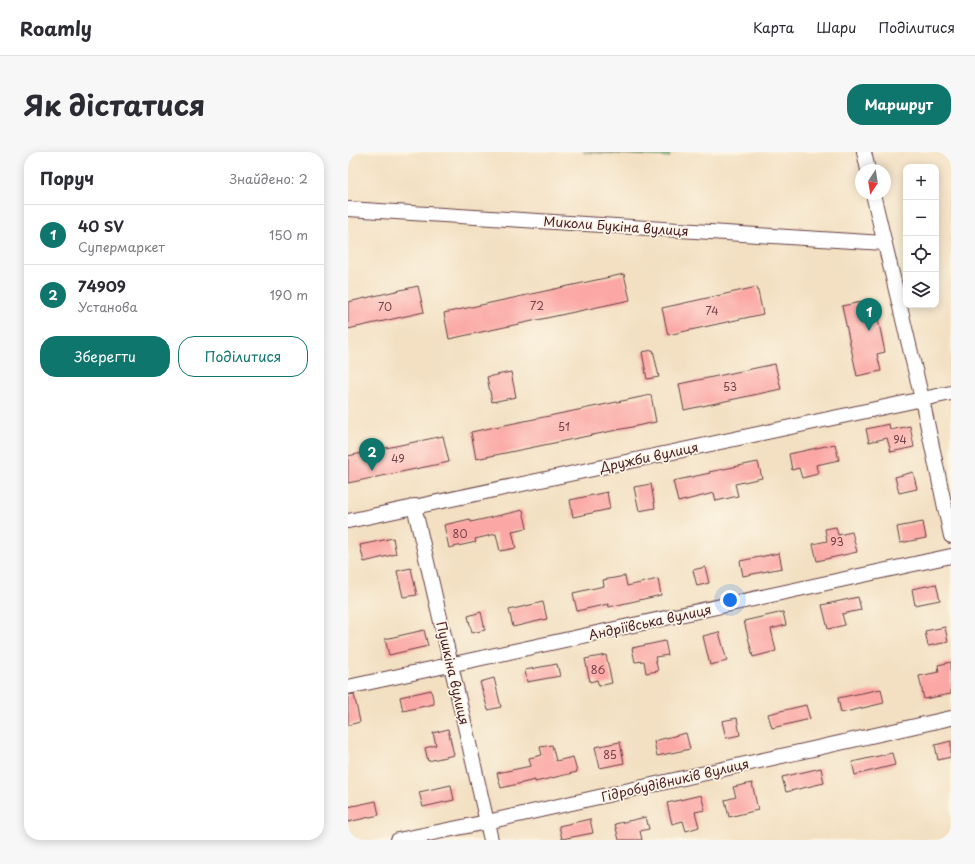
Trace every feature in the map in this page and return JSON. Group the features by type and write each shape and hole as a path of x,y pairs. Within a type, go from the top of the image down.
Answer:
{"street":[{"path":"864,152 867,164"},
{"path":"874,200 922,399 951,536"},
{"name":"Миколи Букіна вулиця","path":"348,209 884,243"},
{"name":"Дружби вулиця","path":"348,521 951,393"},
{"name":"Пушкіна вулиця","path":"414,506 491,840"},
{"name":"Андріївська вулиця","path":"348,687 951,556"},
{"name":"Гідробудівників вулиця","path":"398,840 487,822 951,718"}],"green space":[{"path":"583,152 669,152 670,157"}],"building":[{"path":"624,274 630,300 449,339 444,313"},
{"path":"418,286 424,312 348,329 348,302"},
{"path":"757,287 763,314 668,335 662,308"},
{"path":"866,301 870,321 878,319 885,352 877,354 881,371 857,376 842,306"},
{"path":"653,350 659,377 647,379 642,352"},
{"path":"775,364 781,389 684,410 679,384"},
{"path":"511,372 516,397 492,402 487,377"},
{"path":"651,395 656,422 476,459 471,432"},
{"path":"889,424 890,430 910,426 914,447 891,452 887,438 869,442 866,429"},
{"path":"443,436 449,462 348,483 348,456"},
{"path":"835,444 839,460 816,465 818,474 802,478 799,468 792,470 789,454"},
{"path":"758,462 762,478 735,484 738,496 716,501 714,493 678,502 673,481"},
{"path":"913,472 917,489 899,493 895,477"},
{"path":"651,484 655,508 639,511 634,487"},
{"path":"607,492 610,509 573,517 570,500"},
{"path":"523,510 527,528 512,531 516,548 500,551 496,534 475,539 476,542 449,548 444,525 470,519 471,522"},
{"path":"923,522 926,538 900,543 897,527"},
{"path":"836,527 838,535 852,532 857,552 817,561 813,544 827,541 825,529"},
{"path":"393,538 396,554 364,562 360,545"},
{"path":"779,553 782,568 743,576 740,561"},
{"path":"705,567 709,583 697,586 693,570"},
{"path":"411,568 417,595 403,597 397,571"},
{"path":"625,576 627,586 658,579 661,595 609,607 608,604 577,611 573,593 604,586 603,580"},
{"path":"936,584 940,600 915,605 912,589"},
{"path":"858,597 861,610 842,614 845,625 828,629 822,605"},
{"path":"543,602 547,619 513,627 509,610"},
{"path":"481,612 485,630 472,633 468,616"},
{"path":"783,612 786,625 771,629 776,651 753,657 744,621"},
{"path":"945,627 948,642 928,646 925,631"},
{"path":"424,630 428,646 389,655 385,639"},
{"path":"719,632 727,661 710,665 703,636"},
{"path":"665,641 668,655 655,657 658,671 646,673 644,661 635,662 632,648"},
{"path":"606,655 612,683 599,686 597,680 590,682 585,659"},
{"path":"951,662 951,694 924,699 919,676 939,672 938,665"},
{"path":"557,664 560,676 527,682 525,670"},
{"path":"494,678 501,707 488,710 480,682"},
{"path":"881,689 884,703 841,713 838,698"},
{"path":"431,690 434,704 403,711 400,697"},
{"path":"354,694 360,722 348,725 348,695"},
{"path":"806,705 810,719 772,728 768,714"},
{"path":"737,718 740,735 726,738 722,721"},
{"path":"448,729 454,755 428,761 425,748 436,745 433,733"},
{"path":"686,733 690,749 657,756 654,741"},
{"path":"951,741 951,757 938,760 935,745"},
{"path":"620,742 624,763 600,768 595,747"},
{"path":"552,745 556,761 573,757 577,772 501,788 497,773 531,766 529,758 542,755 540,747"},
{"path":"892,753 895,765 855,775 852,762"},
{"path":"821,768 824,783 786,792 782,777"},
{"path":"752,783 758,810 729,817 725,800 736,797 733,787"},
{"path":"451,785 454,800 423,807 419,792"},
{"path":"701,795 705,810 695,812 699,827 686,831 683,821 672,824 667,803"},
{"path":"376,801 379,815 348,822 348,807"},
{"path":"646,817 649,829 640,831 642,840 619,840 615,824"},
{"path":"590,819 593,833 562,839 559,826"}],"place":[{"name":"40 SV","path":"869,331"},
{"name":"74909","path":"372,471"}]}
